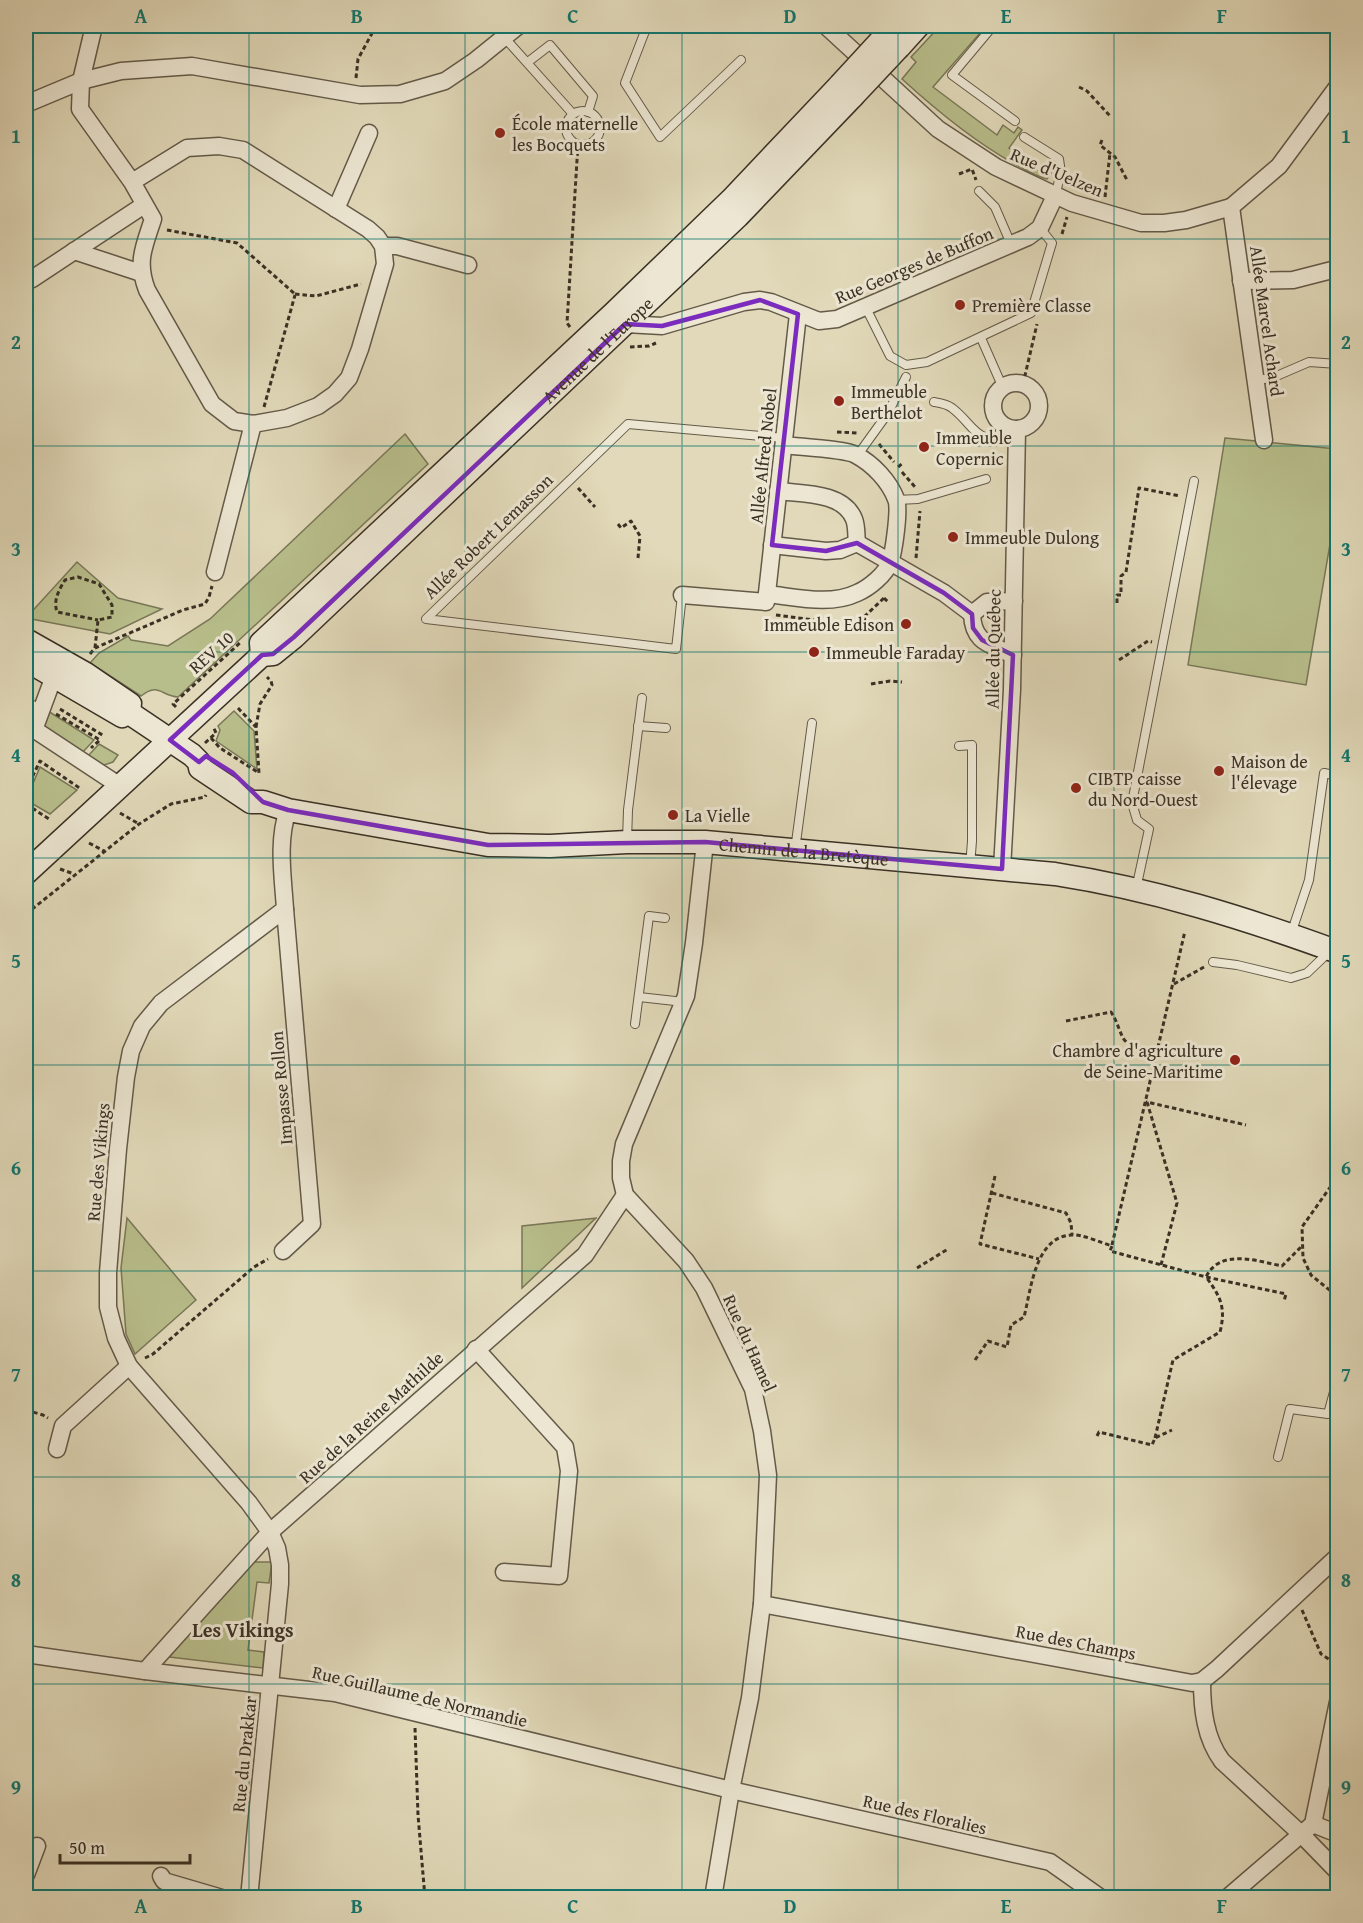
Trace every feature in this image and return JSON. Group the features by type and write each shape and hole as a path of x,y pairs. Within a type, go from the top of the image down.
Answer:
{"main road":[{"name":"Avenue de l'Europe","path":"26,873 170,740 265,666 273,654 738,216 893,36 918,26"},
{"name":"Avenue de l'Europe","path":"265,666 261,643 614,313 847,90"},
{"path":"26,640 86,674 130,704 128,712 122,716 26,660"},
{"name":"Chemin de la Bretèque","path":"128,712 170,740 199,762 200,768 242,797 251,802 263,802 288,810 488,844 550,846 627,842 705,842 1055,874 1108,882 1181,900 1334,951"}],"street":[{"path":"94,26 81,81 80,109 132,182 153,219 142,255 141,273 147,290 213,404 234,421 256,424 287,418 318,406 335,393 349,378 360,350 385,264 383,246 377,237 368,229 243,150 219,146 187,148 132,182"},
{"path":"26,104 81,81 121,71 192,66 360,95 400,94 445,81 476,60 518,26"},
{"name":"Rue d'Uelzen","path":"826,26 938,129 996,167 1072,203 1141,222 1164,223 1186,220 1231,207 1279,166 1338,86"},
{"path":"336,209 369,132"},
{"path":"1040,228 1055,196"},
{"path":"26,278 32,279 144,205"},
{"name":"Allée Marcel Achard","path":"1231,207 1264,440"},
{"name":"Rue Georges de Buffon","path":"625,324 662,326 744,302 760,300 778,304 819,321 837,319 1028,237 1040,228"},
{"path":"383,246 397,246 468,265"},
{"path":"74,251 141,273"},
{"path":"1241,281 1293,280 1332,270"},
{"name":"Allée Alfred Nobel","path":"766,598 798,314"},
{"path":"1014,383 1023,384 1034,392 1039,408 1034,421 1027,426 1013,428 998,421 994,408 996,395 1003,388 1014,383"},
{"path":"215,572 256,424"},
{"name":"Allée du Québec","path":"1002,869 1012,702 1013,428"},
{"path":"682,595 835,601 859,593 882,574 890,562 899,511 897,500 873,467 857,456 784,441"},
{"path":"778,491 829,498 847,507 855,521 856,543"},
{"path":"772,545 826,551 840,550 856,543"},
{"path":"856,543 944,593 972,614 973,628 982,640 1013,655"},
{"path":"972,614 987,602 1014,601"},
{"path":"54,676 49,709 30,727 120,786"},
{"path":"285,909 282,860 284,822 288,810"},
{"path":"625,1195 621,1178 624,1144 684,1002 694,943 705,842"},
{"name":"Impasse Rollon","path":"283,1251 312,1224 285,909"},
{"name":"Rue des Vikings","path":"270,1533 249,1503 129,1366 116,1338 108,1307 108,1273 126,1077 131,1051 142,1026 161,1003 285,909"},
{"name":"Rue de la Reine Mathilde","path":"145,1671 270,1533 585,1255 625,1195"},
{"name":"Rue du Hamel","path":"625,1195 686,1261 724,1327 753,1389 768,1475 762,1604 750,1698 731,1790 713,1898"},
{"path":"476,1349 565,1447 569,1471 559,1576 504,1572"},
{"path":"57,1449 63,1426 129,1366"},
{"name":"Rue du Drakkar","path":"249,1898 280,1565 277,1548 270,1533"},
{"path":"1338,1556 1202,1681 1207,1732 1213,1749 1222,1761 1307,1829 1338,1872"},
{"name":"Rue des Champs","path":"762,1604 1172,1681 1192,1683 1202,1681"},
{"name":"Rue Guillaume de Normandie","path":"26,1654 145,1671 335,1693 731,1790"},
{"path":"1227,1898 1307,1829 1338,1702"},
{"name":"Rue des Floralies","path":"731,1790 1050,1862 1101,1898"},
{"path":"1307,1829 1338,1834"},
{"path":"26,1875 37,1846"},
{"path":"161,1876 164,1881 222,1898"}],"lane":[{"path":"647,26 625,83 660,137 741,60"},
{"path":"996,28 951,75 1015,121"},
{"path":"504,37 573,114"},
{"path":"528,62 550,45 593,96 588,112"},
{"path":"588,112 598,120 599,133 591,143 578,144 570,138 566,129 568,120 573,114 588,112"},
{"path":"1024,137 1059,159 1061,173 1055,196"},
{"path":"980,191 995,207 1011,244"},
{"path":"865,306 890,356 906,365 927,362 981,338 1031,313 1052,243 1040,228"},
{"path":"981,338 1003,388"},
{"path":"1256,380 1272,378 1309,362 1338,364"},
{"path":"857,456 888,413 906,377"},
{"path":"934,402 950,406 980,437 991,439 1013,428"},
{"name":"Allée Robert Lemasson","path":"682,595 676,649 426,619 627,424 784,441"},
{"path":"897,500 918,499 986,479"},
{"path":"1136,889 1149,829 1137,820 1132,803 1194,481"},
{"path":"627,842 628,810 642,698"},
{"path":"26,701 49,709"},
{"path":"795,850 812,723"},
{"path":"638,726 666,728"},
{"path":"959,746 972,745 970,866"},
{"path":"1291,935 1309,880 1324,773 1338,776"},
{"path":"635,1024 649,916 665,918"},
{"path":"1213,962 1237,965 1291,978 1307,973 1334,951"},
{"path":"639,997 684,1002"},
{"path":"1278,1457 1290,1409 1328,1414 1338,1377"}],"path":[{"path":"360,95 360,84 356,80 358,59 376,26"},
{"path":"1079,87 1087,91 1110,116"},
{"path":"1102,140 1100,145 1115,157 1127,180"},
{"path":"574,333 567,323 578,144"},
{"path":"1104,202 1110,153"},
{"path":"959,174 972,169 980,191"},
{"path":"150,227 237,243 295,294 316,296 367,283 378,286"},
{"path":"256,424 295,294"},
{"path":"898,467 903,463"},
{"path":"571,479 595,507"},
{"path":"1117,603 1121,576 1126,572 1139,488 1190,498"},
{"path":"618,524 621,528 631,521 639,532 638,558"},
{"path":"918,536 926,537"},
{"path":"95,648 183,610 205,604 215,572"},
{"path":"78,577 99,584 112,606 112,617 98,621 57,612 54,605 65,579 78,577"},
{"path":"884,598 889,603"},
{"path":"814,620 815,626"},
{"path":"90,656 95,648 98,621"},
{"path":"1119,660 1148,641 1163,643"},
{"name":"REV 10","path":"173,704 241,642"},
{"path":"211,738 220,748 259,773 256,727 260,704 272,684 265,666"},
{"path":"872,684 902,682"},
{"path":"236,706 256,727"},
{"path":"49,709 104,736"},
{"path":"49,709 100,741"},
{"path":"26,790 40,761 81,789"},
{"path":"26,914 139,825 171,804 205,798 208,792"},
{"path":"26,804 49,819"},
{"path":"120,813 139,825"},
{"path":"87,842 104,851"},
{"path":"58,868 75,874"},
{"path":"1185,931 1110,1251 1206,1277 1286,1294 1284,1301"},
{"path":"1174,984 1213,962"},
{"path":"1066,1021 1111,1012 1124,1039 1137,1049 1176,1058"},
{"path":"1146,1102 1246,1125"},
{"path":"1146,1102 1177,1203 1161,1265"},
{"path":"995,1176 980,1244 1038,1259"},
{"path":"1331,1186 1302,1227 1302,1246 1303,1258 1311,1275 1338,1297"},
{"path":"992,1193 1066,1213 1071,1223 1072,1234"},
{"path":"975,1360 988,1341 1007,1347 1011,1325 1024,1317 1038,1259 1044,1250 1058,1239 1072,1234 1112,1246"},
{"path":"1206,1277 1211,1268 1220,1262 1250,1258 1282,1266 1302,1246"},
{"path":"917,1268 948,1249"},
{"path":"129,1366 153,1353 254,1267 283,1251"},
{"path":"1097,1436 1099,1432 1152,1445 1173,1360 1220,1332 1223,1319 1222,1303 1206,1277"},
{"path":"26,1410 43,1415 55,1424 63,1426"},
{"path":"1155,1438 1172,1430"},
{"path":"1311,1633 1321,1654 1338,1665"},
{"path":"414,1712 418,1815 425,1898"}],"highlighted area":[{"path":"760,300 798,314 772,545 826,551 857,543 944,593 972,614 973,628 982,640 1013,655 1002,869 705,842 488,845 288,810 263,802 233,773 206,756 199,762 170,740 262,655 273,654 294,637 625,324 662,326"}],"green space":[{"path":"940,26 972,26 981,32 933,87 997,135 1003,125 1014,133 1018,127 1022,130 1009,148 1044,175 1051,163 1051,173 1047,179 1025,170 983,145 942,114 902,79 916,62 911,57"},
{"path":"405,434 428,464 178,697 156,690 141,696 90,663 99,653 128,636 131,640 168,646 210,619"},
{"path":"1225,438 1337,449 1337,503 1306,685 1188,665"},
{"path":"77,562 118,598 162,609 110,634 26,618"},
{"path":"48,711 94,740 82,753 44,726"},
{"path":"234,711 254,731 257,769 216,741 220,730 218,726"},
{"path":"99,744 118,755 113,762 101,766 87,757"},
{"path":"40,767 77,790 50,814 26,800"},
{"path":"127,1218 196,1300 135,1354 126,1334 121,1268"},
{"path":"596,1218 522,1288 522,1226"},
{"path":"252,1562 272,1562 269,1583 257,1582 248,1650 264,1652 263,1668 169,1657"}],"place":[{"name":"École maternelle les Bocquets","path":"500,133"},
{"name":"Première Classe","path":"960,305"},
{"name":"Immeuble Berthelot","path":"839,401"},
{"name":"Immeuble Copernic","path":"924,447"},
{"name":"Immeuble Dulong","path":"953,537"},
{"name":"Immeuble Edison","path":"906,624"},
{"name":"Immeuble Faraday","path":"814,652"},
{"name":"Maison de l'élevage","path":"1219,771"},
{"name":"CIBTP caisse du Nord-Ouest","path":"1076,788"},
{"name":"La Vielle","path":"673,815"},
{"name":"Chambre d'agriculture de Seine-Maritime","path":"1235,1060"}],"district":[{"name":"Les Vikings","path":"243,1629"}]}
